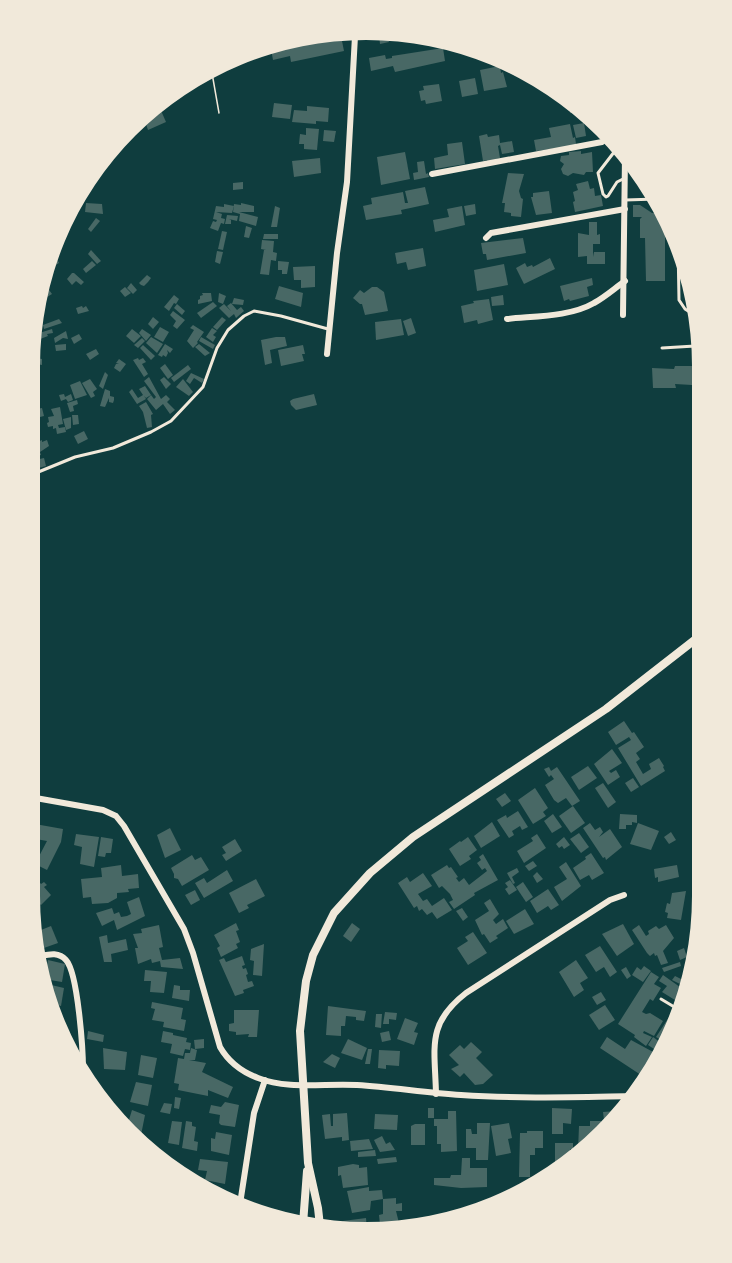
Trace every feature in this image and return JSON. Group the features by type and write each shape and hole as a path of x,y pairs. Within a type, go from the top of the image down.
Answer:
{"street":[{"path":"327,354 328,329 348,182 355,41"},
{"path":"432,174 602,142"},
{"path":"623,315 625,169"},
{"path":"486,238 491,233 625,209"},
{"path":"507,319 561,313 582,308 593,304 625,281"},
{"path":"319,1219 308,1163 300,1031 306,981 313,955 334,913 370,873 413,837 606,709 692,642"},
{"path":"40,799 103,810 116,816 124,826 184,929 217,1039 224,1053 245,1072 265,1080 303,1085 377,1086 436,1094 623,1096"},
{"path":"436,1094 437,1027 450,1005 610,900 624,895"},
{"path":"46,956 59,954 67,960 70,967 77,998 82,1056"},
{"path":"241,1198 254,1113 265,1080"},
{"path":"303,1216 308,1163"}],"lane":[{"path":"613,154 598,173 603,194 608,196 617,182 625,178"},
{"path":"625,200 646,199"},
{"path":"679,277 679,300 686,309"},
{"path":"40,472 75,458 113,448 171,421 203,387 217,348 228,330 254,310 328,329"},
{"path":"662,348 691,345"},
{"path":"661,999 673,1006"}],"path":[{"path":"213,79 219,113"}],"building":[{"path":"342,41 344,51 291,62 290,56 273,60 272,55 324,43"},
{"path":"437,49 443,50 445,61 395,72 393,66 371,71 369,58 385,55 386,59"},
{"path":"495,67 500,70 507,87 484,91 480,70"},
{"path":"475,78 478,94 462,97 459,81"},
{"path":"439,84 442,101 426,104 425,100 421,101 419,91 424,90 423,86"},
{"path":"274,103 292,105 290,119 272,117"},
{"path":"307,106 329,108 328,122 316,121 316,124 292,122 294,110 307,111"},
{"path":"162,113 166,122 148,130 146,126"},
{"path":"583,123 586,136 576,138 573,125"},
{"path":"570,124 573,138 575,137 574,146 536,151 534,140 551,137 549,128"},
{"path":"306,128 319,129 317,150 304,149 304,144 299,144 300,134 306,135"},
{"path":"324,130 336,131 334,142 323,141"},
{"path":"487,134 488,137 499,135 500,143 512,141 514,152 502,154 500,145 498,146 500,158 488,163 487,160 483,161 479,136"},
{"path":"462,142 465,164 435,169 434,158 448,155 447,144"},
{"path":"581,151 581,154 592,152 593,172 586,172 584,175 563,174 561,169 564,164 560,161 561,156 569,155 569,152"},
{"path":"405,152 410,179 381,185 377,157"},
{"path":"320,158 321,173 294,177 292,161"},
{"path":"424,161 426,174 428,173 429,177 414,180 413,173 418,172 417,162"},
{"path":"508,173 524,174 519,191 523,199 521,217 511,216 511,213 504,212 505,203 502,203"},
{"path":"588,181 590,189 594,188 595,196 601,195 603,206 575,212 573,192 578,190 576,184"},
{"path":"243,182 243,189 233,190 233,183"},
{"path":"425,187 429,204 401,210 402,214 366,220 363,206 372,204 371,198 403,192 405,203 408,203 405,191"},
{"path":"549,191 552,213 536,215 531,197 533,193"},
{"path":"86,203 102,204 103,214 85,212"},
{"path":"241,203 254,206 254,212 239,212 258,217 256,226 239,221 240,214 233,212 234,204 241,205"},
{"path":"224,204 234,206 232,213 216,212 222,214 221,218 225,219 224,224 221,223 218,231 210,228 213,221 217,220 213,219 216,206 224,207"},
{"path":"475,204 476,214 466,216 464,206"},
{"path":"633,205 640,205 653,213 658,222 665,237 665,281 646,281 645,238 640,238 640,219 642,217 633,217"},
{"path":"275,206 280,208 277,227 271,227"},
{"path":"462,206 465,225 435,232 433,220 449,217 447,209"},
{"path":"227,215 238,216 237,221 229,219 231,224 225,224"},
{"path":"96,218 100,221 91,232 88,229"},
{"path":"589,222 597,222 597,235 600,234 600,244 593,244 593,257 594,252 605,252 605,264 587,264 587,256 578,257 578,233 589,235"},
{"path":"246,226 252,228 249,238 244,237"},
{"path":"222,231 227,232 223,250 218,249"},
{"path":"264,234 278,234 278,239 263,239"},
{"path":"523,238 526,253 487,260 486,254 483,254 481,243"},
{"path":"262,240 274,241 273,252 277,253 276,261 271,260 269,275 260,274 264,250 266,250 261,249"},
{"path":"423,248 426,266 408,270 406,262 397,264 395,253"},
{"path":"91,250 101,261 97,264 88,254"},
{"path":"217,251 223,252 220,264 215,262"},
{"path":"550,258 555,269 524,284 516,268 525,263 527,267 532,265 533,267"},
{"path":"92,261 96,265 86,273 83,269"},
{"path":"278,261 289,262 287,274 282,274 282,270 278,270"},
{"path":"504,264 508,285 477,291 474,270"},
{"path":"315,266 315,287 301,288 301,280 294,280 293,267"},
{"path":"72,273 84,282 81,285 76,281 72,285 67,279"},
{"path":"147,275 151,278 144,286 141,285 139,283"},
{"path":"592,278 593,285 587,287 589,296 564,301 560,286"},
{"path":"131,283 137,290 133,294 127,288"},
{"path":"279,286 303,293 301,307 275,299"},
{"path":"125,287 131,293 125,297 120,291"},
{"path":"372,287 377,287 384,292 388,311 365,315 362,304 353,298 360,290 364,293"},
{"path":"202,293 211,293 212,301 198,304"},
{"path":"219,293 226,296 223,304 218,302"},
{"path":"174,295 179,299 169,311 164,307"},
{"path":"503,295 504,305 492,306 491,297"},
{"path":"234,298 244,300 243,305 232,304"},
{"path":"489,299 493,320 478,324 477,320 464,323 461,306 474,303 473,301"},
{"path":"213,302 217,306 201,318 197,313"},
{"path":"231,303 237,310 241,307 244,311 236,318 234,314 229,318 219,308 224,304 231,311 227,306"},
{"path":"177,304 185,311 182,315 174,308"},
{"path":"82,306 83,308 86,306 89,311 78,314 76,308"},
{"path":"173,311 185,320 177,329 173,326 176,321 170,315"},
{"path":"153,317 159,322 153,329 148,324"},
{"path":"222,317 226,320 217,330 213,327"},
{"path":"411,318 416,333 408,336 403,321"},
{"path":"59,319 62,323 44,329 43,325"},
{"path":"401,319 404,335 376,340 375,322"},
{"path":"193,325 204,332 193,348 187,341 194,330 190,328"},
{"path":"160,327 169,332 163,342 154,337"},
{"path":"212,328 217,331 213,335 216,337 213,342 206,337"},
{"path":"52,329 53,333 42,338 42,332"},
{"path":"132,329 141,336 134,343 126,336"},
{"path":"142,329 151,335 146,341 139,333"},
{"path":"66,331 68,339 63,338 55,343 54,338"},
{"path":"79,334 82,339 74,344 71,338"},
{"path":"151,337 163,344 157,353 146,343"},
{"path":"201,337 215,345 213,349 199,341"},
{"path":"285,337 287,346 270,350 272,363 265,365 261,340"},
{"path":"142,338 145,341 138,348 134,345"},
{"path":"66,344 66,350 56,351 55,345"},
{"path":"165,344 173,349 170,353 167,350 166,357 163,355 162,357 158,355"},
{"path":"199,344 210,353 205,356 195,347"},
{"path":"143,345 155,356 151,360 140,348"},
{"path":"303,345 304,361 281,366 278,350"},
{"path":"96,349 99,354 90,360 86,354"},
{"path":"138,358 139,360 143,358 146,362 142,364 148,374 144,377 133,360"},
{"path":"119,359 126,364 120,372 114,368 116,364 119,364 116,363"},
{"path":"165,364 173,375 168,379 160,368"},
{"path":"188,365 191,369 174,382 171,378"},
{"path":"675,366 692,366 692,385 675,384 676,388 653,388 652,368 674,369"},
{"path":"105,372 108,375 103,389 99,386"},
{"path":"191,373 204,379 202,383 194,378 190,384 186,381"},
{"path":"149,377 161,399 166,395 170,399 167,402 175,410 170,414 163,404 156,410 147,399 151,395 154,399 156,397 144,381"},
{"path":"164,377 171,384 166,389 160,380"},
{"path":"90,379 97,389 93,392 95,396 91,398 82,383"},
{"path":"183,379 193,392 189,396 176,387"},
{"path":"80,381 87,395 75,399 70,385"},
{"path":"145,386 151,395 146,398 144,396 146,399 137,404 129,392 132,389 138,398 143,395 139,389"},
{"path":"105,389 110,391 110,396 114,397 114,400 113,403 109,402 109,398 105,407 100,406"},
{"path":"64,394 65,397 71,394 73,400 61,401 59,395"},
{"path":"314,394 317,405 296,410 291,405 290,401 293,399"},
{"path":"77,400 78,404 73,406 74,411 70,412 67,403"},
{"path":"146,402 153,414 151,415 152,427 147,428 139,406"},
{"path":"60,407 63,424 58,425 59,428 65,427 66,432 57,434 56,428 48,427 47,423 49,422 48,417 54,416 51,409"},
{"path":"40,408 42,408 44,416 40,417"},
{"path":"72,415 78,415 79,424 73,425"},
{"path":"71,417 71,428 66,430 63,419"},
{"path":"84,431 88,439 78,444 74,436"},
{"path":"47,440 49,446 40,452 40,441"},
{"path":"44,458 46,466 40,468 40,459"},
{"path":"624,721 644,747 636,753 640,759 636,762 643,774 651,769 649,764 659,758 664,766 665,771 641,786 618,748 631,740 629,737 616,745 608,732"},
{"path":"612,749 622,763 609,771 611,773 616,770 620,777 608,785 594,764"},
{"path":"588,766 597,778 579,790 571,777"},
{"path":"549,767 551,771 557,767 580,801 572,806 566,798 558,803 554,800 545,785 554,779 551,775 549,777 544,769"},
{"path":"633,778 639,787 631,792 625,783"},
{"path":"603,783 616,802 608,808 595,788"},
{"path":"535,788 548,808 543,812 546,816 533,824 518,800"},
{"path":"505,793 511,801 502,807 496,799"},
{"path":"573,806 585,823 571,833 559,816"},
{"path":"518,811 528,827 522,830 520,826 512,831 514,835 509,838 497,820 506,815 507,818"},
{"path":"553,814 562,827 552,833 544,821"},
{"path":"620,814 637,815 637,823 632,822 632,825 626,825 626,829 619,829"},
{"path":"492,822 500,836 481,848 474,836"},
{"path":"590,823 595,830 600,827 603,832 599,837 610,829 622,847 606,860 583,828"},
{"path":"638,823 659,831 651,850 630,844"},
{"path":"40,825 63,829 61,842 47,870 40,866 40,854 47,841 40,840"},
{"path":"170,828 181,850 165,858 157,835"},
{"path":"671,832 676,840 669,844 664,837"},
{"path":"579,833 589,847 581,853 570,839"},
{"path":"76,834 99,837 94,867 80,864 82,847 74,845"},
{"path":"537,834 546,848 524,863 517,851 533,841 531,838"},
{"path":"101,837 113,839 111,853 106,853 105,857 98,856"},
{"path":"468,837 477,850 469,856 471,859 460,866 449,849"},
{"path":"564,837 570,845 564,849 562,846 559,848 556,844"},
{"path":"235,839 242,851 226,861 222,855 226,853 222,847"},
{"path":"591,853 604,873 592,880 589,875 580,880 573,868"},
{"path":"483,854 498,880 474,893 475,895 454,909 449,902 453,900 450,894 442,886 439,888 431,875 447,865 451,867 459,882 464,878 469,885 487,871 485,868 482,870 477,863"},
{"path":"192,855 195,860 201,857 209,870 182,886 178,879 174,878 171,868"},
{"path":"533,861 537,866 529,871 525,866"},
{"path":"566,862 581,886 562,901 554,887 567,879 559,867"},
{"path":"121,865 122,876 138,874 139,888 117,893 117,898 108,903 92,904 91,897 83,898 81,879 102,877 101,868"},
{"path":"677,865 679,877 658,882 658,877 655,878 654,869"},
{"path":"517,868 519,872 512,877 515,883 513,884 507,873"},
{"path":"227,870 233,881 204,898 195,883 204,878 207,883"},
{"path":"537,872 543,879 537,883 533,876"},
{"path":"423,873 432,886 418,894 423,901 427,899 432,906 444,898 452,910 437,919 432,912 427,915 422,909 419,911 417,906 414,908 398,883 407,877 410,882"},
{"path":"256,879 265,896 247,905 249,908 239,913 229,893"},
{"path":"510,880 517,890 509,895 505,889 508,887 505,883"},
{"path":"44,882 47,885 44,887 51,895 41,905 40,883"},
{"path":"523,882 533,897 526,902 516,887"},
{"path":"548,889 559,905 551,910 548,906 537,913 530,901"},
{"path":"195,890 200,900 191,905 185,895"},
{"path":"686,891 681,920 667,918 668,913 665,912 667,903 670,904 672,893"},
{"path":"139,897 145,916 117,930 114,920 102,926 96,913 112,908 114,914 119,912 121,917 127,916 131,914 127,902"},
{"path":"490,899 499,914 493,920 496,924 503,919 508,928 490,943 484,934 482,935 475,920 489,911 484,903"},
{"path":"462,908 468,917 463,921 456,911"},
{"path":"525,909 534,924 514,934 506,921"},
{"path":"236,923 240,942 236,944 238,948 221,957 217,948 220,946 214,935"},
{"path":"352,923 360,929 351,942 343,936"},
{"path":"623,924 634,944 617,956 602,934"},
{"path":"159,925 163,947 159,948 162,960 180,958 183,969 161,967 160,961 152,963 151,959 138,964 135,948 138,948 133,934 142,933 141,929"},
{"path":"639,925 646,936 649,934 648,931 656,926 659,929 666,925 674,938 663,951 668,963 661,965 657,955 655,956 654,953 650,956 647,953 632,930"},
{"path":"51,926 58,943 45,948 42,930"},
{"path":"473,932 487,953 468,965 457,948 468,941 465,937"},
{"path":"107,935 108,943 126,939 128,950 111,954 112,962 104,962 99,937"},
{"path":"264,944 262,976 253,975 254,961 250,960 251,949"},
{"path":"600,946 617,972 610,977 604,967 596,972 585,955"},
{"path":"684,948 686,958 680,960 677,951"},
{"path":"242,956 245,965 242,966 243,969 246,968 248,982 252,981 254,986 235,996 219,960 224,958 226,962"},
{"path":"48,960 65,964 62,982 52,980"},
{"path":"576,960 588,978 580,983 584,990 574,997 559,972"},
{"path":"680,962 681,966 664,972 662,968"},
{"path":"644,966 651,971 643,982 632,975 637,967 641,970"},
{"path":"626,967 631,976 627,979 621,970"},
{"path":"145,970 167,972 164,993 150,992 151,981 144,981"},
{"path":"651,972 659,977 654,984 661,988 642,1012 650,1013 663,1021 654,1036 644,1031 643,1033 652,1037 646,1046 634,1037 635,1035 618,1024"},
{"path":"663,975 679,986 675,1000 662,992 667,986 659,981"},
{"path":"675,976 681,979 679,984 672,980"},
{"path":"53,985 64,988 59,1006"},
{"path":"174,985 180,986 180,990 190,990 189,1001 172,998"},
{"path":"601,992 606,1000 597,1005 592,997"},
{"path":"152,1002 183,1008 181,1019 186,1020 184,1031 163,1027 164,1022 152,1020 155,1009 151,1008"},
{"path":"605,1005 615,1020 599,1030 589,1015"},
{"path":"328,1006 366,1011 364,1021 346,1016 345,1026 341,1026 341,1036 326,1035"},
{"path":"234,1010 259,1010 257,1037 248,1037 249,1034 236,1035 236,1032 229,1031 229,1024 234,1023"},
{"path":"385,1012 397,1013 396,1020 389,1019 389,1024 383,1024"},
{"path":"376,1014 382,1014 381,1028 375,1027"},
{"path":"405,1018 418,1023 414,1032 418,1033 414,1045 397,1039"},
{"path":"668,1018 659,1039 656,1037"},
{"path":"88,1031 104,1035 103,1042 87,1039"},
{"path":"163,1031 187,1038 186,1042 191,1043 190,1050 185,1049 183,1056 170,1053 172,1044 161,1042"},
{"path":"389,1031 391,1040 382,1042 380,1033"},
{"path":"607,1037 625,1049 631,1040 652,1052 639,1074 600,1048"},
{"path":"653,1037 658,1041 654,1049 648,1045"},
{"path":"204,1039 204,1048 195,1049 194,1040"},
{"path":"348,1039 367,1048 362,1060 341,1053"},
{"path":"471,1042 482,1052 476,1058 493,1075 483,1084 475,1085 464,1073 460,1077 451,1069 459,1065 449,1055 460,1045 464,1049"},
{"path":"103,1048 127,1052 125,1070 104,1069"},
{"path":"191,1048 197,1050 195,1060 189,1060 206,1063 202,1072 233,1087 228,1098 208,1090 208,1096 178,1090 179,1084 174,1083 178,1058 184,1059 185,1053 190,1053"},
{"path":"368,1049 372,1049 370,1064 365,1064"},
{"path":"379,1050 400,1051 399,1066 386,1065 386,1069 378,1068"},
{"path":"332,1054 340,1058 335,1068 323,1062"},
{"path":"141,1055 157,1058 153,1078 138,1075"},
{"path":"136,1082 152,1085 148,1106 130,1102"},
{"path":"175,1097 181,1098 179,1109 174,1108"},
{"path":"225,1102 239,1105 235,1127 221,1125 220,1115 209,1113 211,1105 221,1107"},
{"path":"164,1103 172,1104 170,1114 160,1112"},
{"path":"428,1108 434,1108 434,1118 428,1118"},
{"path":"552,1108 572,1109 571,1124 563,1123 563,1134 552,1134"},
{"path":"132,1110 145,1115 142,1132 136,1127 129,1120"},
{"path":"448,1111 456,1111 457,1151 441,1152 441,1144 437,1144 437,1126 434,1126 434,1119 448,1119"},
{"path":"612,1111 604,1119 603,1112"},
{"path":"347,1113 349,1140 342,1141 342,1137 325,1139 322,1115 330,1114 331,1126 333,1126 333,1114"},
{"path":"375,1114 398,1115 397,1130 374,1129"},
{"path":"172,1121 182,1122 179,1145 168,1143"},
{"path":"186,1121 192,1122 192,1126 196,1127 194,1141 198,1142 197,1151 182,1148"},
{"path":"590,1121 601,1121 578,1144 579,1126 590,1126"},
{"path":"477,1123 490,1123 488,1160 476,1160 476,1148 466,1148 466,1129 471,1129 472,1134 477,1134"},
{"path":"509,1123 512,1138 508,1139 511,1153 496,1156 491,1126"},
{"path":"425,1124 425,1145 411,1145 411,1126"},
{"path":"527,1131 543,1131 543,1148 535,1148 535,1155 530,1155 530,1177 519,1177 520,1133 527,1133"},
{"path":"216,1132 232,1135 229,1155 211,1151 211,1138 215,1139"},
{"path":"382,1136 386,1144 390,1142 395,1150 380,1152 374,1140"},
{"path":"369,1139 373,1149 351,1151 350,1141"},
{"path":"555,1143 573,1143 573,1148 555,1162"},
{"path":"375,1150 376,1156 358,1157 358,1152"},
{"path":"396,1157 397,1162 378,1164 377,1159"},
{"path":"462,1158 470,1158 470,1168 487,1168 487,1187 461,1188 434,1185 434,1178 461,1175"},
{"path":"200,1159 228,1162 225,1184 205,1180 207,1171 198,1170"},
{"path":"359,1165 359,1168 367,1167 368,1185 343,1188 341,1175 338,1176 338,1167"},
{"path":"369,1187 369,1191 382,1190 383,1199 371,1201 370,1210 352,1213 347,1191"},
{"path":"396,1198 396,1204 402,1203 402,1211 396,1211 398,1221 380,1222 379,1215 383,1214 383,1199"},
{"path":"366,1218 366,1222 345,1222 343,1221"}]}
